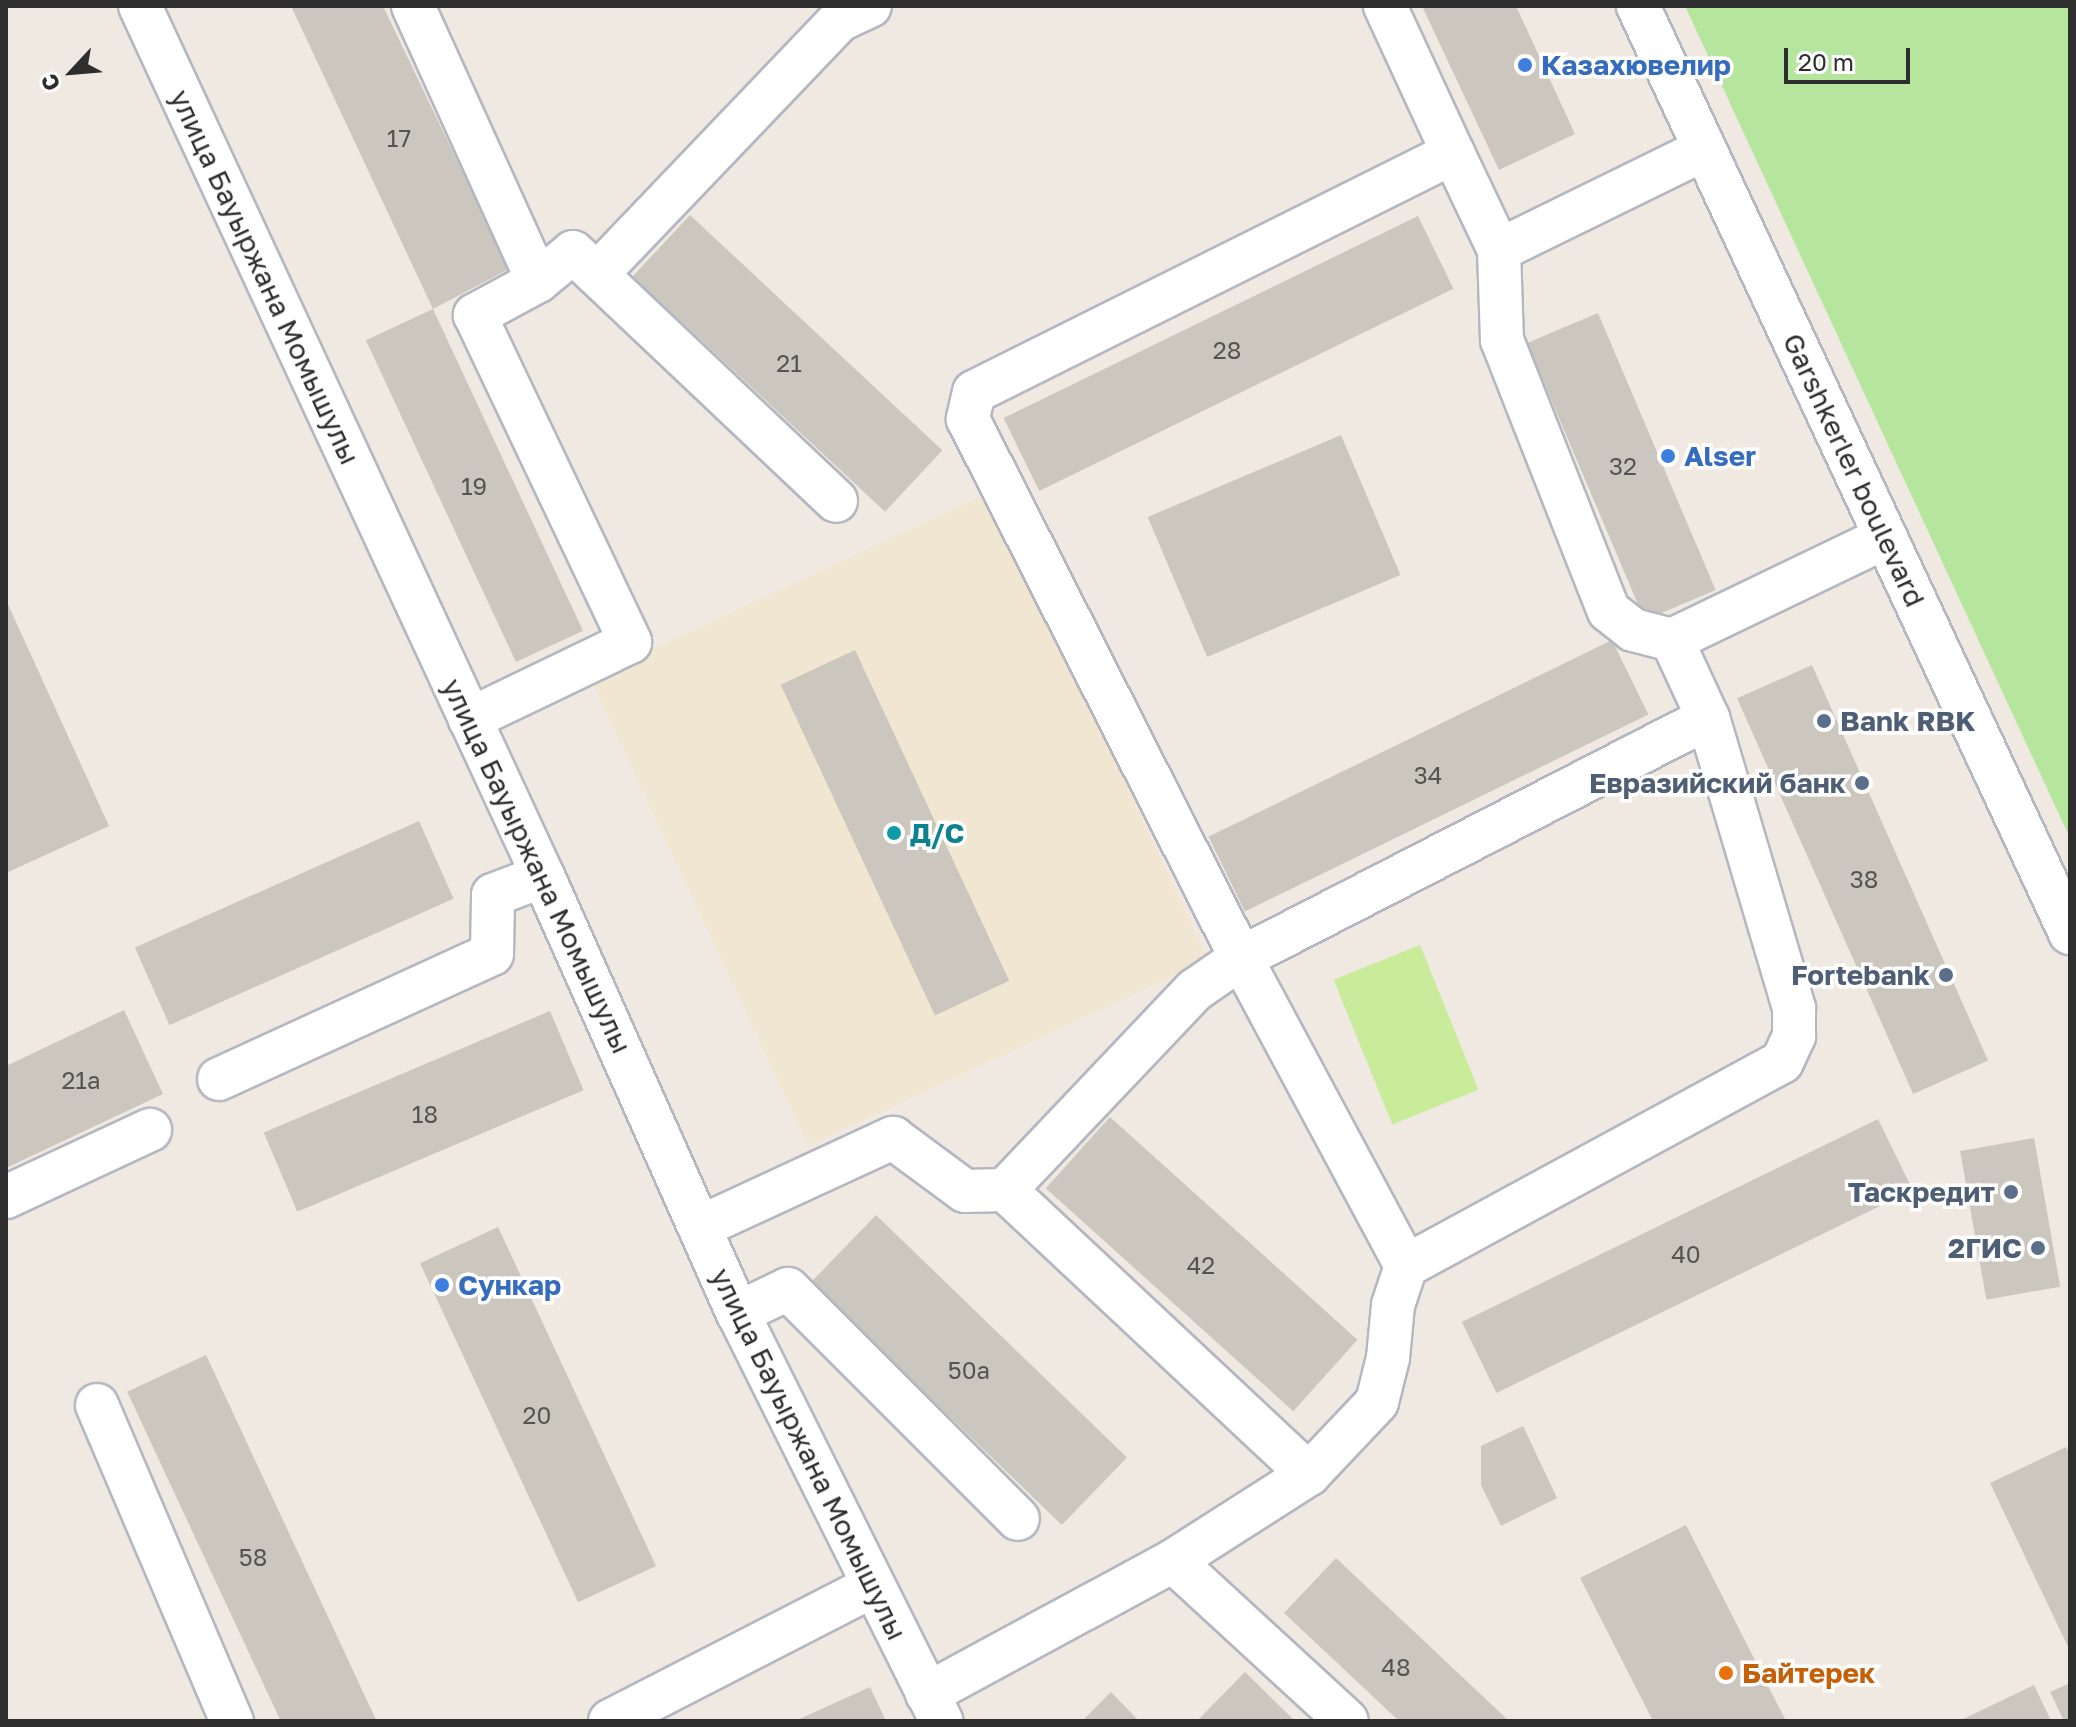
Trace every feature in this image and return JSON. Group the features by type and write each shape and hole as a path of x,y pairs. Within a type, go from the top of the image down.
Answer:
{"street":[{"name":"улица Бауыржана Момышулы","path":"140,6 543,876 738,1313 871,1587 934,1708"},
{"path":"413,6 538,281"},
{"path":"597,274 840,20 870,6"},
{"path":"1385,6 1499,250 1502,340 1609,611 1633,630 1672,640 1886,537"},
{"name":"Garshkerler boulevard","path":"1638,6 2070,933"},
{"path":"1499,250 1705,149"},
{"path":"1406,1266 1241,958 968,419 969,403 974,392 1453,153"},
{"path":"470,719 630,642 475,315 538,281 573,252 836,501"},
{"path":"934,1708 1309,1474 1377,1402 1393,1305 1406,1266 1782,1062 1794,1036 1794,1008 1708,718 1672,640"},
{"path":"1005,1190 1195,990 1241,958 1708,718"},
{"path":"219,1079 492,954 493,895 543,876"},
{"path":"6,1197 150,1130"},
{"path":"700,1227 893,1138 965,1191 1005,1190 1309,1474"},
{"path":"738,1313 788,1289 1018,1519"},
{"path":"97,1405 232,1721"},
{"path":"1173,1561 1347,1721"},
{"path":"610,1721 871,1587"}],"shaded area":[{"path":"990,492 1208,960 808,1146 590,678"}],"green space":[{"path":"1685,6 2070,6 2070,838"},
{"path":"1420,945 1478,1090 1392,1124 1334,980"}],"building":[{"path":"291,6 383,6 509,269 433,309"},
{"path":"1422,6 1516,6 1575,134 1499,170"},
{"path":"690,215 942,450 885,512 633,276"},
{"path":"1418,216 1454,289 1039,491 1004,418"},
{"path":"433,309 583,631 516,662 366,340"},
{"path":"1598,313 1716,590 1645,620 1527,343"},
{"path":"1341,435 1400,575 1207,657 1148,517"},
{"path":"6,600 109,826 6,873"},
{"path":"1612,640 1648,715 1245,911 1208,837"},
{"name":"Д/С","path":"855,650 1009,981 935,1015 781,685"},
{"path":"1812,665 1988,1061 1913,1094 1737,698"},
{"path":"419,821 454,899 169,1025 135,947"},
{"path":"124,1010 163,1094 6,1168 6,1066"},
{"path":"550,1011 584,1090 297,1212 264,1133"},
{"path":"1110,1117 1357,1340 1293,1411 1046,1188"},
{"path":"1878,1119 1913,1190 1496,1393 1462,1322"},
{"path":"2034,1138 2060,1287 1986,1300 1960,1151"},
{"path":"876,1215 1127,1457 1062,1525 811,1283"},
{"path":"498,1227 656,1566 578,1602 420,1263"},
{"path":"206,1355 377,1721 281,1721 127,1392"},
{"path":"1523,1426 1557,1498 1501,1526 1481,1485 1481,1446"},
{"path":"2066,1447 2070,1455 2070,1651 1990,1483"},
{"path":"1686,1525 1786,1721 1653,1721 1580,1578"},
{"path":"1336,1558 1509,1721 1399,1721 1284,1613"},
{"path":"1245,1672 1295,1721 1197,1721"},
{"path":"2070,1683 2070,1721 2064,1721 2050,1692"},
{"path":"2034,1685 2051,1721 1959,1721"},
{"path":"870,1687 886,1721 795,1721"},
{"path":"1111,1692 1139,1721 1082,1721"}],"place":[{"name":"Казахювелир","path":"1525,65"},
{"name":"Alser","path":"1668,456"},
{"name":"Bank RBK","path":"1824,721"},
{"name":"Евразийский банк","path":"1862,783"},
{"name":"Д/С","path":"894,833"},
{"name":"Fortebank","path":"1946,975"},
{"name":"Таскредит","path":"2011,1192"},
{"name":"2ГИС","path":"2038,1248"},
{"name":"Сункар","path":"442,1285"},
{"name":"Байтерек","path":"1726,1673"}]}
